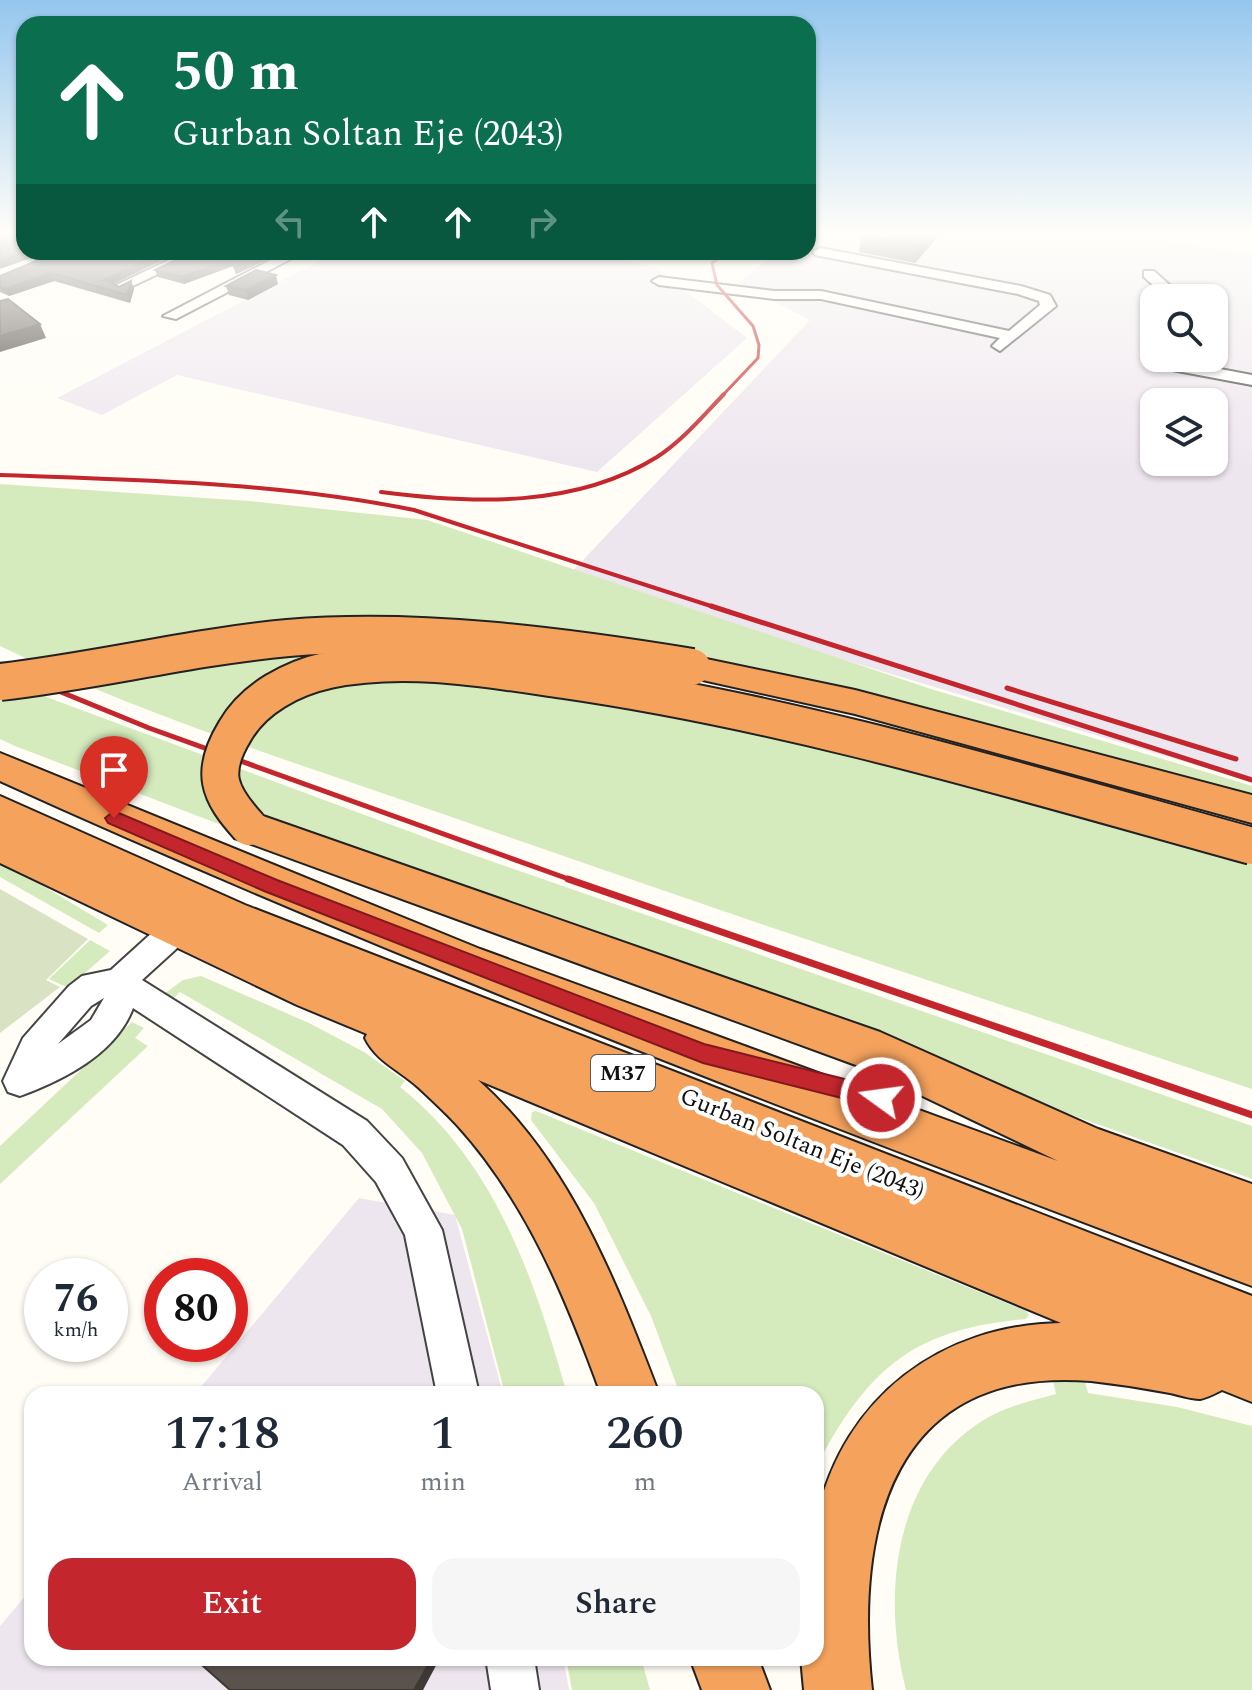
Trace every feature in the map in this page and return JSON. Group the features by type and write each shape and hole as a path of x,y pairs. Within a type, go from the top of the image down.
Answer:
{"highway":[{"path":"0,682 58,677 193,651 288,638 384,636 634,657 855,702 1252,809"},
{"path":"1252,846 746,712 534,676 379,665 341,668 304,677 271,694 239,720 222,754 216,780 226,803 249,827 880,1053 1088,1150 1252,1210"},
{"name":"Gurban Soltan Eje (2043)","path":"0,766 270,886 1252,1259"},
{"name":"Gurban Soltan Eje (2043)","path":"0,810 230,917 1252,1324"},
{"path":"0,840 10,850 176,930 313,991 1252,1373"},
{"path":"313,991 424,1060 476,1107 516,1155 578,1261 627,1386"},
{"path":"703,1053 1088,1150"},
{"path":"838,1690 835,1593 840,1538 848,1512 880,1442 926,1393 983,1362 1061,1353 1135,1358 1252,1379"},
{"path":"727,1666 736,1690"}],"street":[{"path":"171,316 181,311"},
{"path":"895,311 1012,336"},
{"path":"993,351 1042,311"},
{"path":"1172,388 1176,372"},
{"path":"1220,372 1252,380"},
{"path":"176,930 119,982 355,1133 389,1170 423,1230 456,1386"},
{"path":"511,1666 515,1690"}],"shaded area":[{"path":"224,311 711,311 747,338 597,472 177,375 102,415 57,398"},
{"path":"792,311 1140,311 1140,372 1228,372 1228,311 1252,311 1252,782 567,577 810,320"},
{"path":"359,1198 455,1215 501,1386 202,1386 222,1362 248,1362 248,1331"},
{"path":"24,1598 24,1666 564,1666 569,1690 0,1690 0,1626"}],"green space":[{"path":"0,484 249,501 427,520 931,689 1252,786 1252,799 688,656 672,702 1252,855 1252,1089 275,756 108,694 0,646"},
{"path":"0,677 465,852 1252,1126 1252,1179 1066,1113 944,1059 818,1014 514,937 15,746 0,739"},
{"path":"0,860 108,925 99,933 0,877"},
{"path":"0,889 88,939 46,980 60,987 0,1033"},
{"path":"90,940 110,951 68,988 49,979"},
{"path":"201,976 309,1023 364,1052 405,1081 400,1087 433,1117 462,1151 508,1227 541,1309 565,1386 503,1386 462,1229 422,1153 382,1109 180,992 169,1003 160,997 183,980"},
{"path":"132,1022 144,1028 135,1038 148,1046 0,1184 0,1146"},
{"path":"536,1111 1026,1311 1029,1315 1026,1319 986,1324 952,1333 923,1344 898,1360 875,1380 855,1404 824,1453 824,1386 677,1386 651,1316 594,1203 531,1120 532,1112"},
{"path":"1053,1380 1085,1381 1088,1393 1177,1407 1252,1426 1252,1690 906,1690 895,1617 896,1579 901,1542 912,1507 929,1474 952,1445 990,1416 1056,1394"},
{"path":"568,1666 643,1666 650,1690 572,1690"}],"building":[{"path":"0,311 23,311 40,324 0,336"},
{"path":"203,1666 428,1666 414,1690 230,1690"}],"railway":[{"path":"722,396 758,358 759,345 753,326 740,311"},
{"path":"381,492 487,500 558,494 592,486 625,474 666,451 724,394"},
{"path":"0,475 259,488 414,510 717,608"},
{"path":"711,606 1252,780"},
{"path":"0,667 149,728 574,881"},
{"path":"1007,688 1236,759"},
{"path":"568,879 1252,1115"}],"route":[{"path":"114,818 270,886 703,1053 881,1098"}]}
